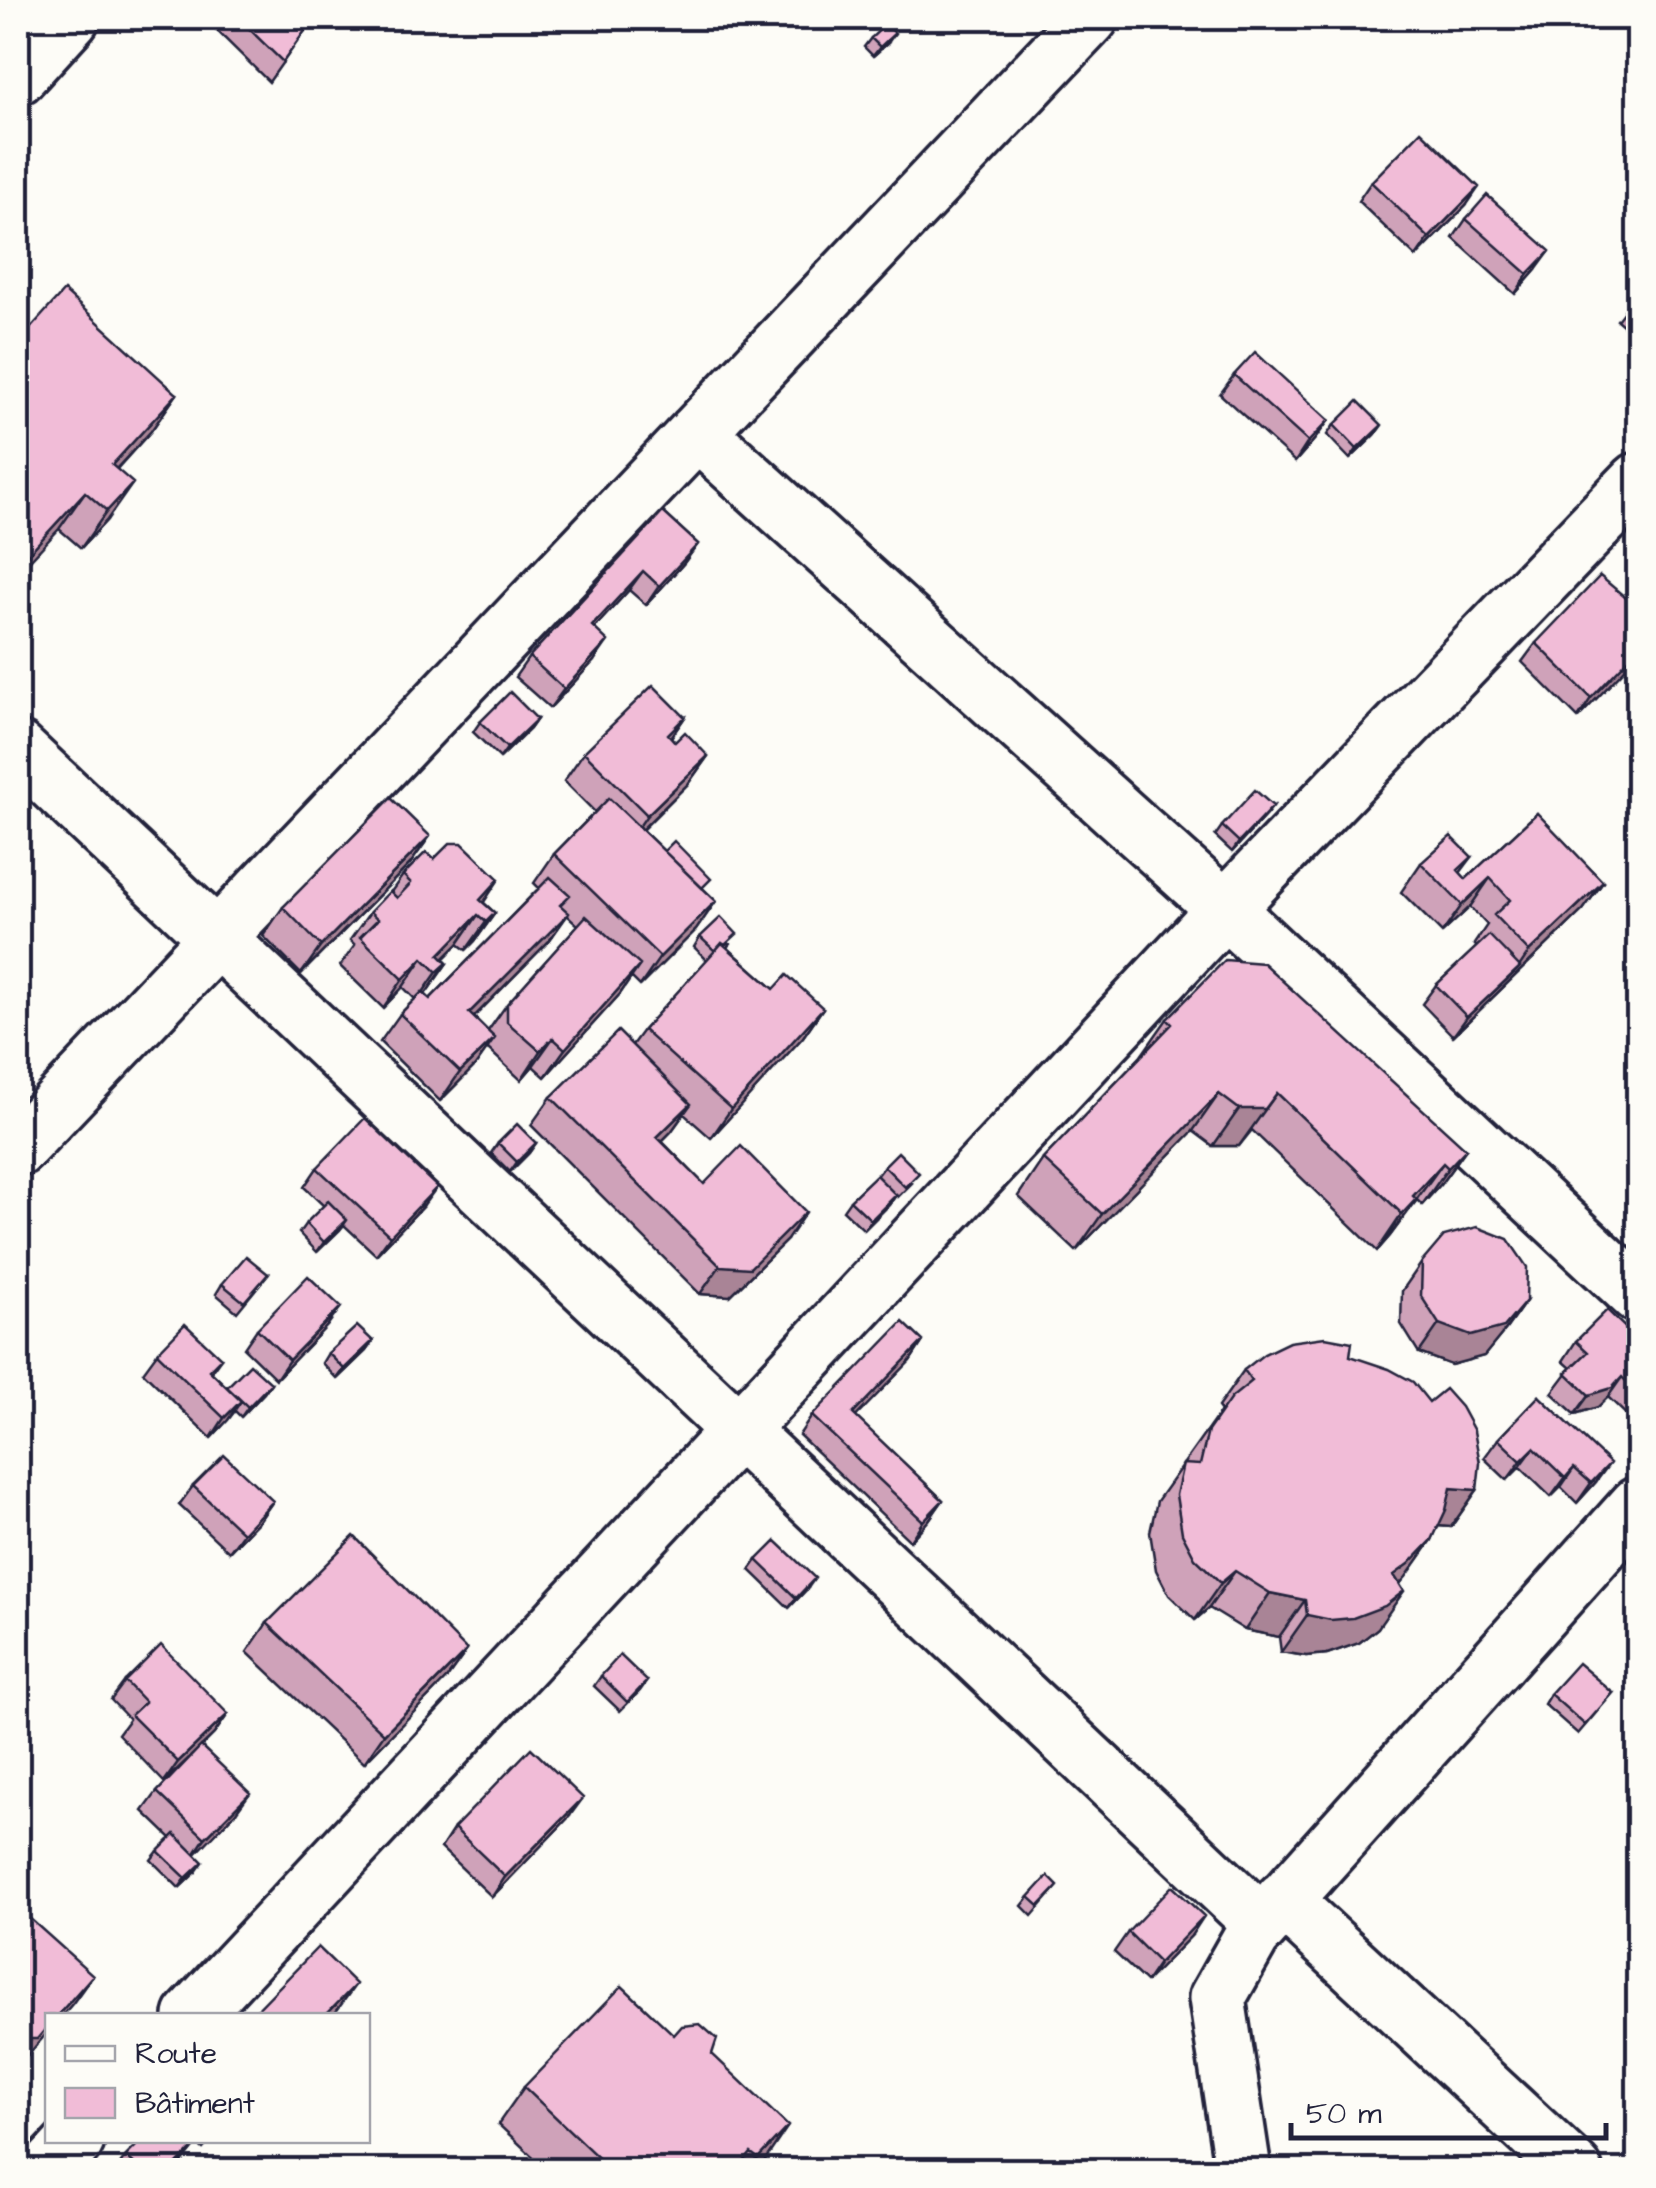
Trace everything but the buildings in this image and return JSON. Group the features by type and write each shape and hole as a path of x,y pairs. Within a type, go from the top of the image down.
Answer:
{"street":[{"path":"18,76 71,18"},
{"path":"18,1148 1090,18"},
{"path":"697,432 1225,910 1638,1295"},
{"path":"195,2013 1225,910 1638,481"},
{"path":"18,750 739,1430 1273,1912 1574,2170"},
{"path":"1243,2170 1217,1998 1252,1936 1638,1505"},
{"path":"48,2170 73,2143"}]}
